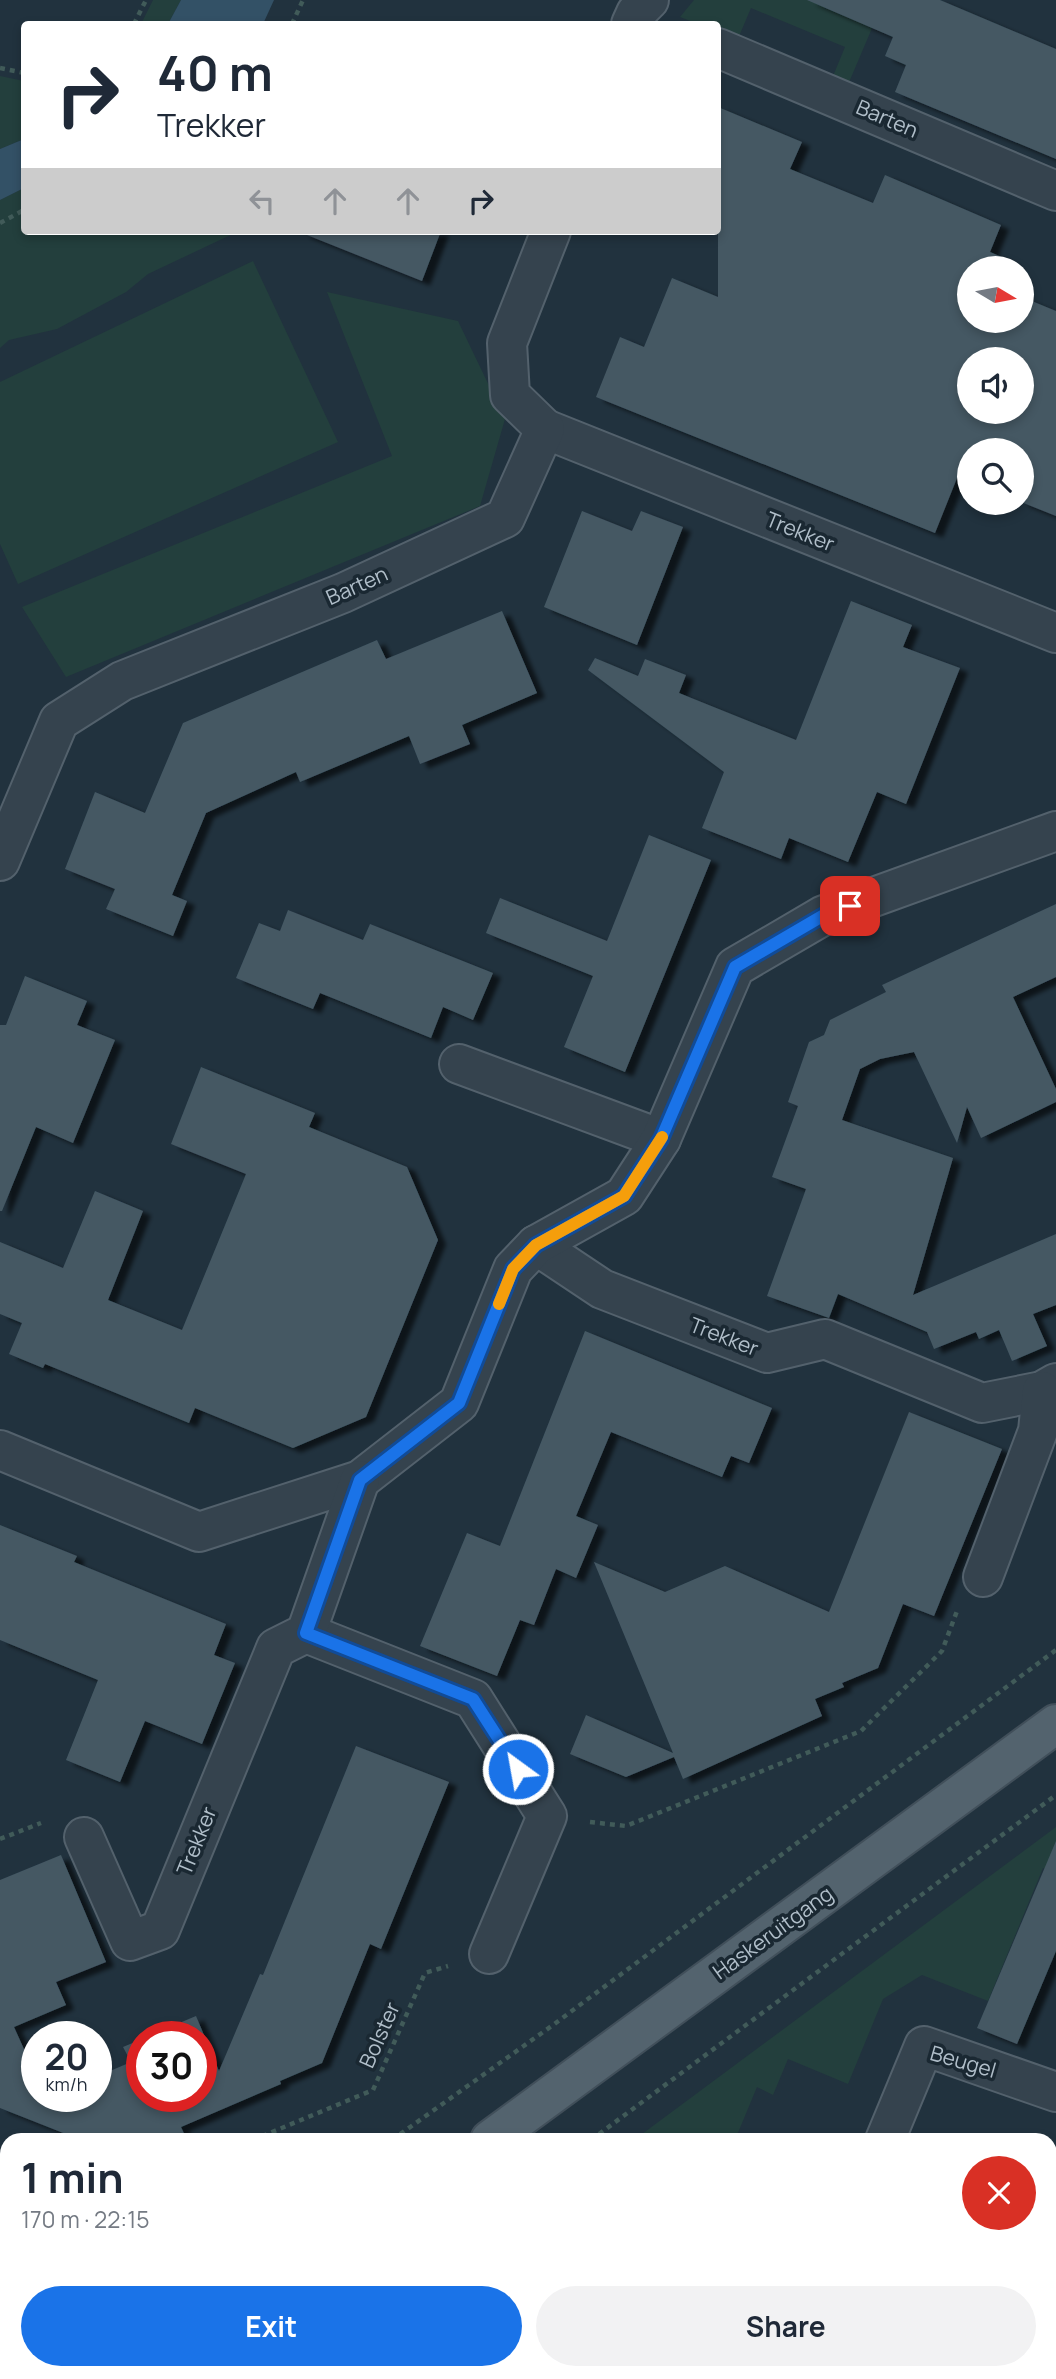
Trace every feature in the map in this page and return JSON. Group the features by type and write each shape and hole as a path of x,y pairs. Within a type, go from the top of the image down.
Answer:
{"main road":[{"name":"Haskeruitgang","path":"500,2133 1056,1724"}],"street":[{"name":"Barten","path":"721,49 1056,191"},
{"path":"545,429 510,395 507,343 549,235"},
{"name":"Barten","path":"0,861 59,721 122,681 343,593 505,518 545,429"},
{"name":"Trekker","path":"545,429 1056,633"},
{"path":"0,1450 199,1532 360,1480 459,1403 513,1269 536,1245 624,1196 661,1139 735,967 824,915 1056,831"},
{"path":"459,1064 661,1139"},
{"name":"Trekker","path":"536,1245 602,1289 767,1353 825,1339 982,1403 1049,1387 1038,1431 983,1577"},
{"path":"360,1480 306,1633 473,1699 547,1816 489,1954"},
{"name":"Trekker","path":"84,1837 130,1941 160,1930 276,1648 306,1633"},
{"name":"Beugel","path":"888,2133 924,2046 1056,2092"}],"path":[{"path":"136,21 146,0"},
{"path":"293,21 303,0"},
{"path":"0,68 21,72"},
{"path":"0,223 21,212"},
{"path":"547,1816 626,1826 861,1731 942,1651 965,1590 983,1577"},
{"path":"402,2133 552,2025 1056,1650"},
{"path":"600,2133 1056,1795"},
{"name":"Bolster","path":"270,2133 373,2090 425,1973 489,1954"}],"green space":[{"path":"153,0 181,0 170,21 142,21"},
{"path":"694,0 884,0 847,87 831,81 845,47 751,8 737,41 721,34 721,21 690,21 680,17"},
{"path":"0,76 21,80 21,140 0,149"},
{"path":"21,190 21,235 231,235 148,274 126,292 57,329 9,340 0,348 0,200"},
{"path":"253,261 338,442 18,584 0,544 0,382"},
{"path":"327,292 458,321 505,419 480,506 66,677 22,607 392,456"},
{"path":"1056,1827 1056,1873 1043,1868 988,2001 922,1975 883,1999 848,2084 788,2059 773,2095 757,2087 738,2133 643,2133"}],"water":[{"path":"181,0 274,0 264,21 170,21"},
{"path":"21,140 21,190 0,200 0,149"}],"building":[{"path":"807,0 940,0 1056,49 1056,159 895,92 906,65 885,56 893,37"},
{"path":"721,108 802,142 790,169 873,203 885,175 1001,225 990,252 999,256 957,256 957,333 1034,333 1034,302 1056,311 1056,516 1034,507 1034,438 957,438 957,478 935,533 596,397 620,337 644,347 672,278 718,297"},
{"path":"307,235 439,235 422,281"},
{"path":"582,511 632,531 641,511 683,527 637,645 544,607"},
{"path":"851,601 912,625 903,647 960,668 906,804 877,792 848,862 789,838 781,859 702,828 724,772 588,670 595,658 638,676 645,659 686,675 679,693 796,740"},
{"path":"502,611 537,693 462,725 470,744 420,764 409,736 300,782 296,772 206,813 172,895 187,901 173,936 106,909 115,889 65,869 95,792 145,813 183,723 377,640 386,659"},
{"path":"649,835 711,860 625,1072 564,1047 593,976 486,933 500,898 607,941"},
{"path":"1056,904 1056,977 1013,997 1056,1089 1056,1102 981,1138 967,1107 957,1143 914,1052 880,1059 860,1069 842,1120 953,1158 913,1295 1056,1234 1056,1305 1033,1314 1047,1346 1012,1361 999,1330 979,1339 976,1332 934,1349 927,1332 838,1294 829,1318 767,1296 806,1189 772,1177 798,1106 788,1102 809,1042 824,1035 830,1020 886,992 882,985"},
{"path":"288,910 363,940 370,924 493,973 473,1020 443,1007 431,1038 320,993 313,1009 236,978 259,923 280,931"},
{"path":"25,976 87,1001 77,1025 115,1040 73,1143 36,1127 0,1211 0,1025 6,1025"},
{"path":"201,1067 315,1113 309,1127 407,1167 438,1240 366,1417 293,1448 195,1408 189,1423 45,1364 43,1368 9,1354 22,1323 0,1314 0,1242 63,1268 95,1191 143,1211 108,1300 182,1330 246,1174 171,1144"},
{"path":"585,1331 772,1408 749,1463 731,1456 722,1477 611,1432 576,1516 598,1525 576,1578 556,1569 534,1625 520,1620 497,1676 420,1646 467,1533 500,1546"},
{"path":"909,1412 1002,1449 934,1616 903,1604 878,1668 842,1683 844,1687 815,1699 822,1716 683,1779 674,1757 626,1777 570,1754 586,1715 673,1753 594,1562 665,1592 725,1566 829,1612"},
{"path":"0,1525 77,1556 74,1562 226,1624 214,1655 235,1663 202,1744 145,1721 120,1782 66,1760 98,1680 0,1640"},
{"path":"356,1746 449,1782 381,1949 370,1944 322,2063 217,2112 217,2066 219,2071 260,1974 263,1975"},
{"path":"1056,1841 1056,1951 1017,2044 977,2028"},
{"path":"61,1855 106,1962 56,1982 66,2005 28,2021 21,2021 21,2024 14,2027 21,2043 21,2112 112,2112 112,2070 126,2064 126,2112 216,2112 181,2127 184,2133 63,2133 0,2108 0,1880"},
{"path":"196,2016 198,2021 184,2021"}],"slow traffic":[{"path":"499,1304 513,1269 536,1245 624,1196 662,1137"}],"route":[{"path":"518,1769 473,1699 306,1633 360,1480 459,1403 513,1269 536,1245 624,1196 661,1139 735,967 824,915 850,906"}]}
